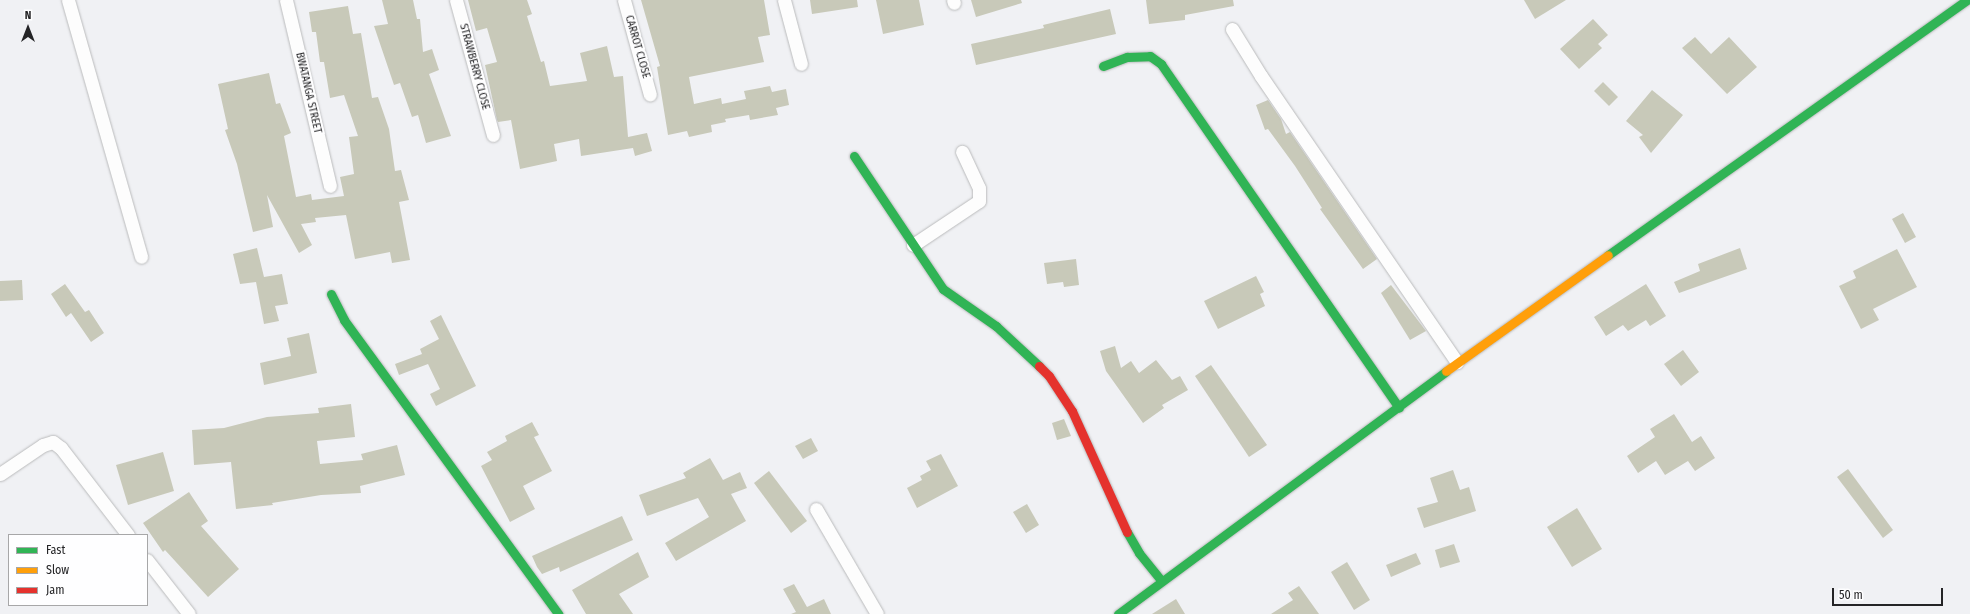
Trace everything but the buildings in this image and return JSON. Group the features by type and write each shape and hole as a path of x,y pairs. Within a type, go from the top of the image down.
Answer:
{"street":[{"path":"68,0 141,257"},
{"name":"BWATANGA STREET","path":"286,0 330,186"},
{"name":"STRAWBERRY CLOSE","path":"456,0 493,135"},
{"name":"CARROT CLOSE","path":"624,0 650,95"},
{"path":"784,0 801,64"},
{"path":"1118,614 1399,408 1457,362 1967,0"},
{"path":"1232,29 1261,76 1457,362"},
{"path":"1103,66 1127,56 1150,56 1160,64 1399,408"},
{"path":"913,245 979,201 979,188 962,152"},
{"path":"854,156 943,289 996,326 1049,376 1072,411 1121,521 1139,553 1162,581"},
{"path":"331,294 344,320 558,614"},
{"path":"0,474 44,445 52,442 61,448 127,534"},
{"path":"816,509 877,614"},
{"path":"148,561 189,614"}],"traffic: fast":[{"path":"1608,255 1967,0"},
{"path":"1103,66 1127,57 1150,56 1161,64 1399,408"},
{"path":"854,156 943,289 996,326 1039,366"},
{"path":"331,294 344,320 558,614"},
{"path":"1118,614 1446,371"},
{"path":"1127,532 1139,553 1162,581"}],"traffic: slow":[{"path":"1446,371 1608,255"}],"traffic: jam":[{"path":"1039,366 1049,376 1072,411 1127,532"}]}
